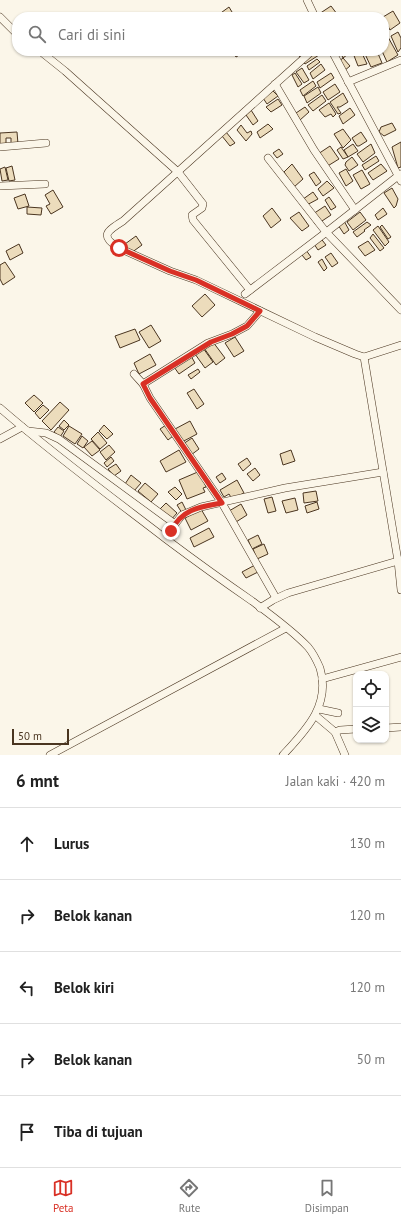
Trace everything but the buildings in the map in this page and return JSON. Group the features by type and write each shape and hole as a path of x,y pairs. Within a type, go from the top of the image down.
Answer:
{"street":[{"path":"307,0 313,12"},
{"path":"0,16 12,29"},
{"path":"47,56 65,70 178,172 203,204 202,207 192,215 193,220 247,292 400,177 335,56"},
{"path":"306,56 123,221 109,230 107,235 108,239 119,248 170,271 196,280 315,337 355,354 364,357 401,346"},
{"path":"348,82 401,60"},
{"path":"275,84 314,150 355,210"},
{"path":"0,147 46,143"},
{"path":"268,158 326,232 401,310"},
{"path":"0,186 45,184"},
{"path":"143,384 211,342 232,334 247,326 260,311"},
{"path":"364,357 399,561 401,590"},
{"path":"134,374 143,384 150,398 222,503 272,600"},
{"path":"0,408 167,540 286,628 303,642 312,652 320,668 322,695 317,712 298,739 285,754"},
{"path":"0,439 25,429 46,433 59,439 173,527"},
{"path":"167,540 173,527 182,515 194,509 292,487 383,472"},
{"path":"260,608 272,600 288,593 399,561"},
{"path":"50,755 286,628"},
{"path":"322,679 401,657"},
{"path":"317,712 338,713"},
{"path":"317,712 335,732 345,755"},
{"path":"389,728 401,727"},
{"path":"335,732 340,730 353,729"}],"route":[{"path":"119,248 170,271 196,280 260,311 253,321 238,332 211,342 143,384 150,398 222,503 194,509 182,515 171,531"}]}
